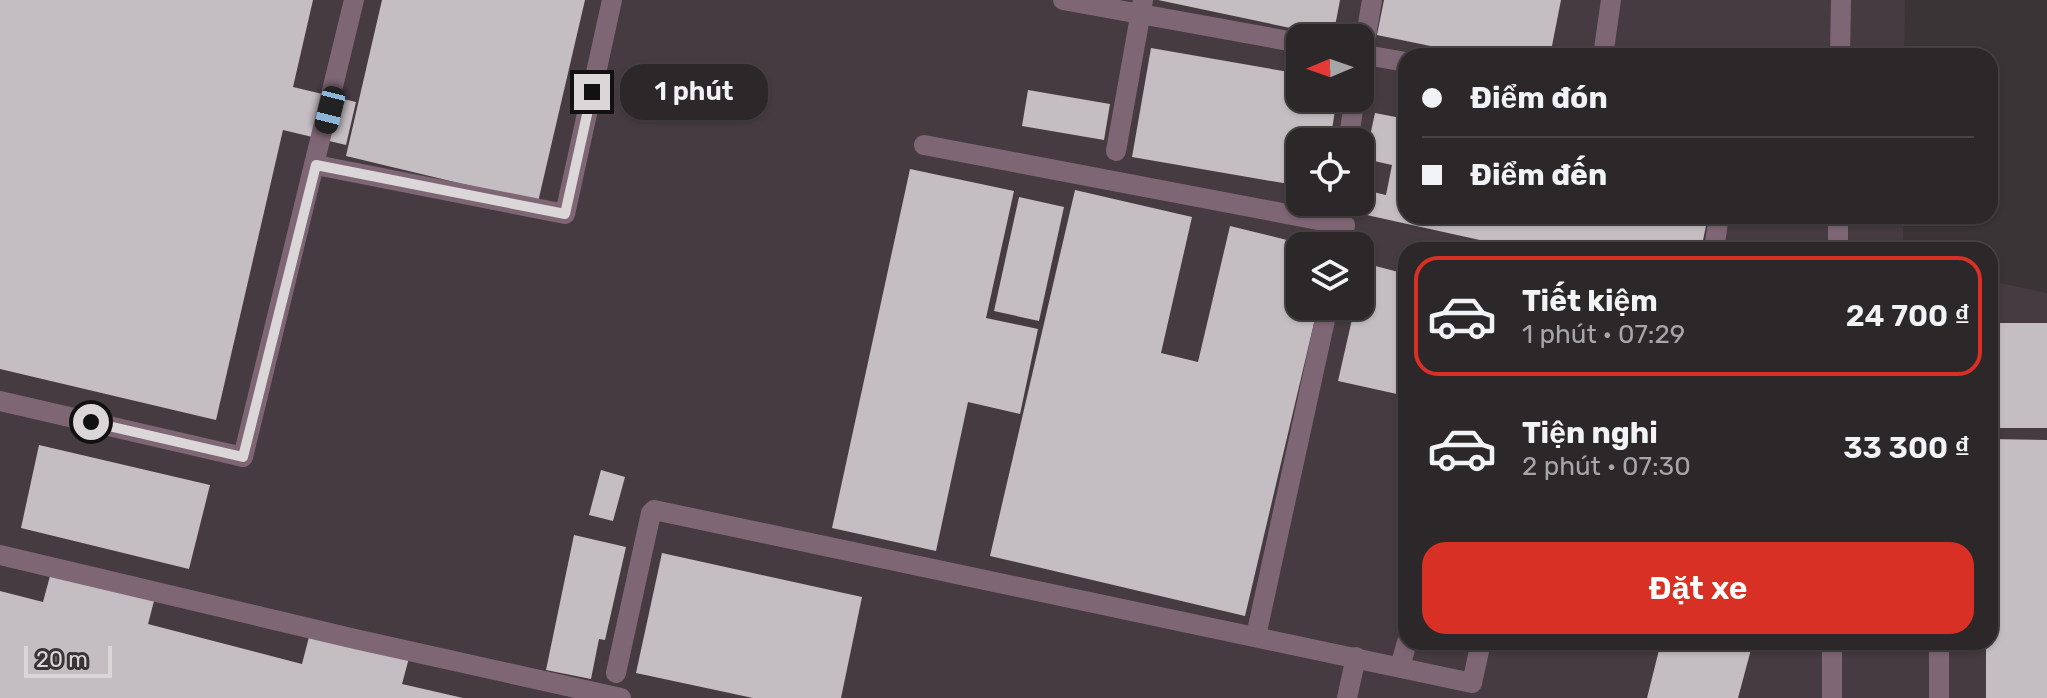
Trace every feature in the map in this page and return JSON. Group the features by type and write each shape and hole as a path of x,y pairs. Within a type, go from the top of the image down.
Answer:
{"street":[{"path":"0,401 243,457 354,0"},
{"path":"316,165 565,214 612,0"},
{"path":"1063,0 1142,7 1286,40"},
{"path":"1368,24 1372,0"},
{"path":"1604,48 1611,0"},
{"path":"1840,48 1841,0"},
{"path":"1116,151 1142,7"},
{"path":"1374,61 1398,62"},
{"path":"924,145 1345,225 1344,232"},
{"path":"1330,222 1332,216"},
{"path":"1256,636 1325,320"},
{"path":"616,673 654,510 1472,683 1479,650"},
{"path":"0,555 574,693 621,698"},
{"path":"1400,667 1405,650"},
{"path":"1832,650 1832,698"},
{"path":"1939,650 1939,698"},
{"path":"1347,698 1356,657"}],"shaded area":[{"path":"0,0 1905,0 1904,48 1398,48 1398,224 1903,224 1903,242 1398,242 1398,650 1998,650 1998,283 2047,293 2047,698 0,698"}],"building":[{"path":"0,0 313,0 293,87 356,102 346,145 283,130 216,420 0,369"},
{"path":"382,0 585,0 538,202 346,156"},
{"path":"1158,0 1340,0 1335,24 1286,24 1286,27"},
{"path":"1384,0 1561,0 1552,48 1440,48 1377,35"},
{"path":"1151,48 1286,72 1286,112 1335,112 1332,128 1286,128 1286,184 1132,157"},
{"path":"1028,90 1110,104 1104,140 1022,126"},
{"path":"1375,113 1398,117 1398,222 1371,216 1374,216 1374,192 1386,195 1392,165 1374,161 1372,128"},
{"path":"910,169 1014,191 986,318 1038,329 1020,414 968,402 936,551 832,528"},
{"path":"1075,190 1192,217 1161,353 1198,362 1230,226 1286,240 1286,320 1315,320 1245,616 990,556"},
{"path":"1019,197 1064,207 1039,321 994,311"},
{"path":"1407,224 1706,224 1703,242 1489,242"},
{"path":"1374,266 1398,272 1398,394 1338,381 1352,320 1374,320"},
{"path":"1998,323 2047,323 2047,428 1998,428"},
{"path":"1998,439 2047,440 2047,698 1986,698 1986,650 1998,650"},
{"path":"39,445 210,485 189,569 21,528"},
{"path":"601,470 625,477 613,521 589,515"},
{"path":"574,535 626,547 605,640 599,639 591,679 546,670"},
{"path":"662,553 862,597 841,698 753,698 636,673"},
{"path":"50,576 154,601 148,624 302,664 309,637 409,658 402,684 463,698 0,698 0,591 43,602"},
{"path":"1659,650 1751,650 1738,698 1647,698"}],"route":[{"path":"91,422 243,457 316,165 565,214 592,92"}]}
